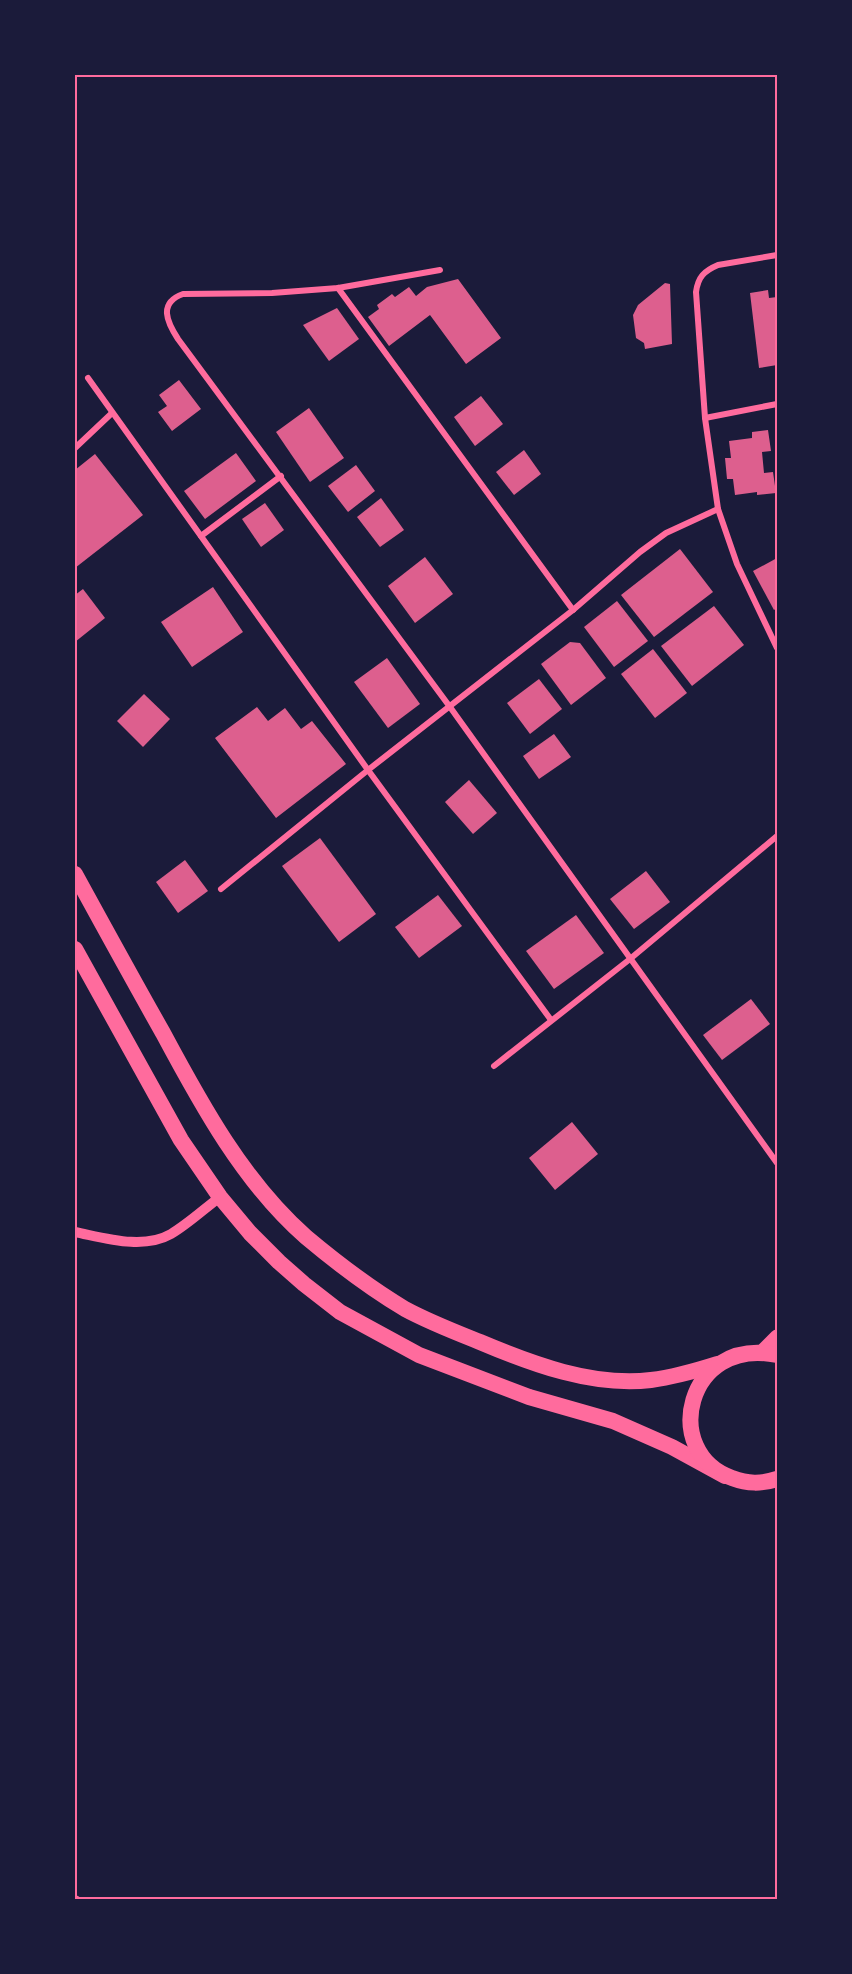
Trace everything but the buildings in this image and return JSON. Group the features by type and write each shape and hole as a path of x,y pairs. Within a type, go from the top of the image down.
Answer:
{"highway":[{"path":"75,874 206,1113 249,1173 279,1209 305,1236 357,1277 406,1309 434,1323 536,1364 589,1377 621,1381 674,1377 717,1364 731,1356 746,1352 770,1353"},
{"path":"75,949 181,1140 220,1197 250,1233 279,1262 340,1312 419,1355 529,1397 613,1421 672,1447 725,1476 744,1482 765,1483 777,1479"},
{"path":"717,1364 705,1376 697,1390 692,1406 691,1422 694,1438 701,1453 711,1466 725,1476"}],"main road":[{"path":"770,1353 777,1337"}],"street":[{"path":"777,255 718,265 700,276 696,292 705,418 718,509 737,564 777,648"},
{"path":"440,270 338,288 272,293 183,294 171,301 167,308 167,315 178,339 450,707 777,1163"},
{"path":"338,288 573,610"},
{"path":"88,378 368,770 551,1020"},
{"path":"705,418 777,404"},
{"path":"75,448 112,413"},
{"path":"201,536 281,476"},
{"path":"221,889 368,770 573,610 640,552 666,533 718,509"},
{"path":"494,1066 630,959 777,836"},
{"path":"75,1232 113,1240 148,1242 172,1233 220,1197"}]}
